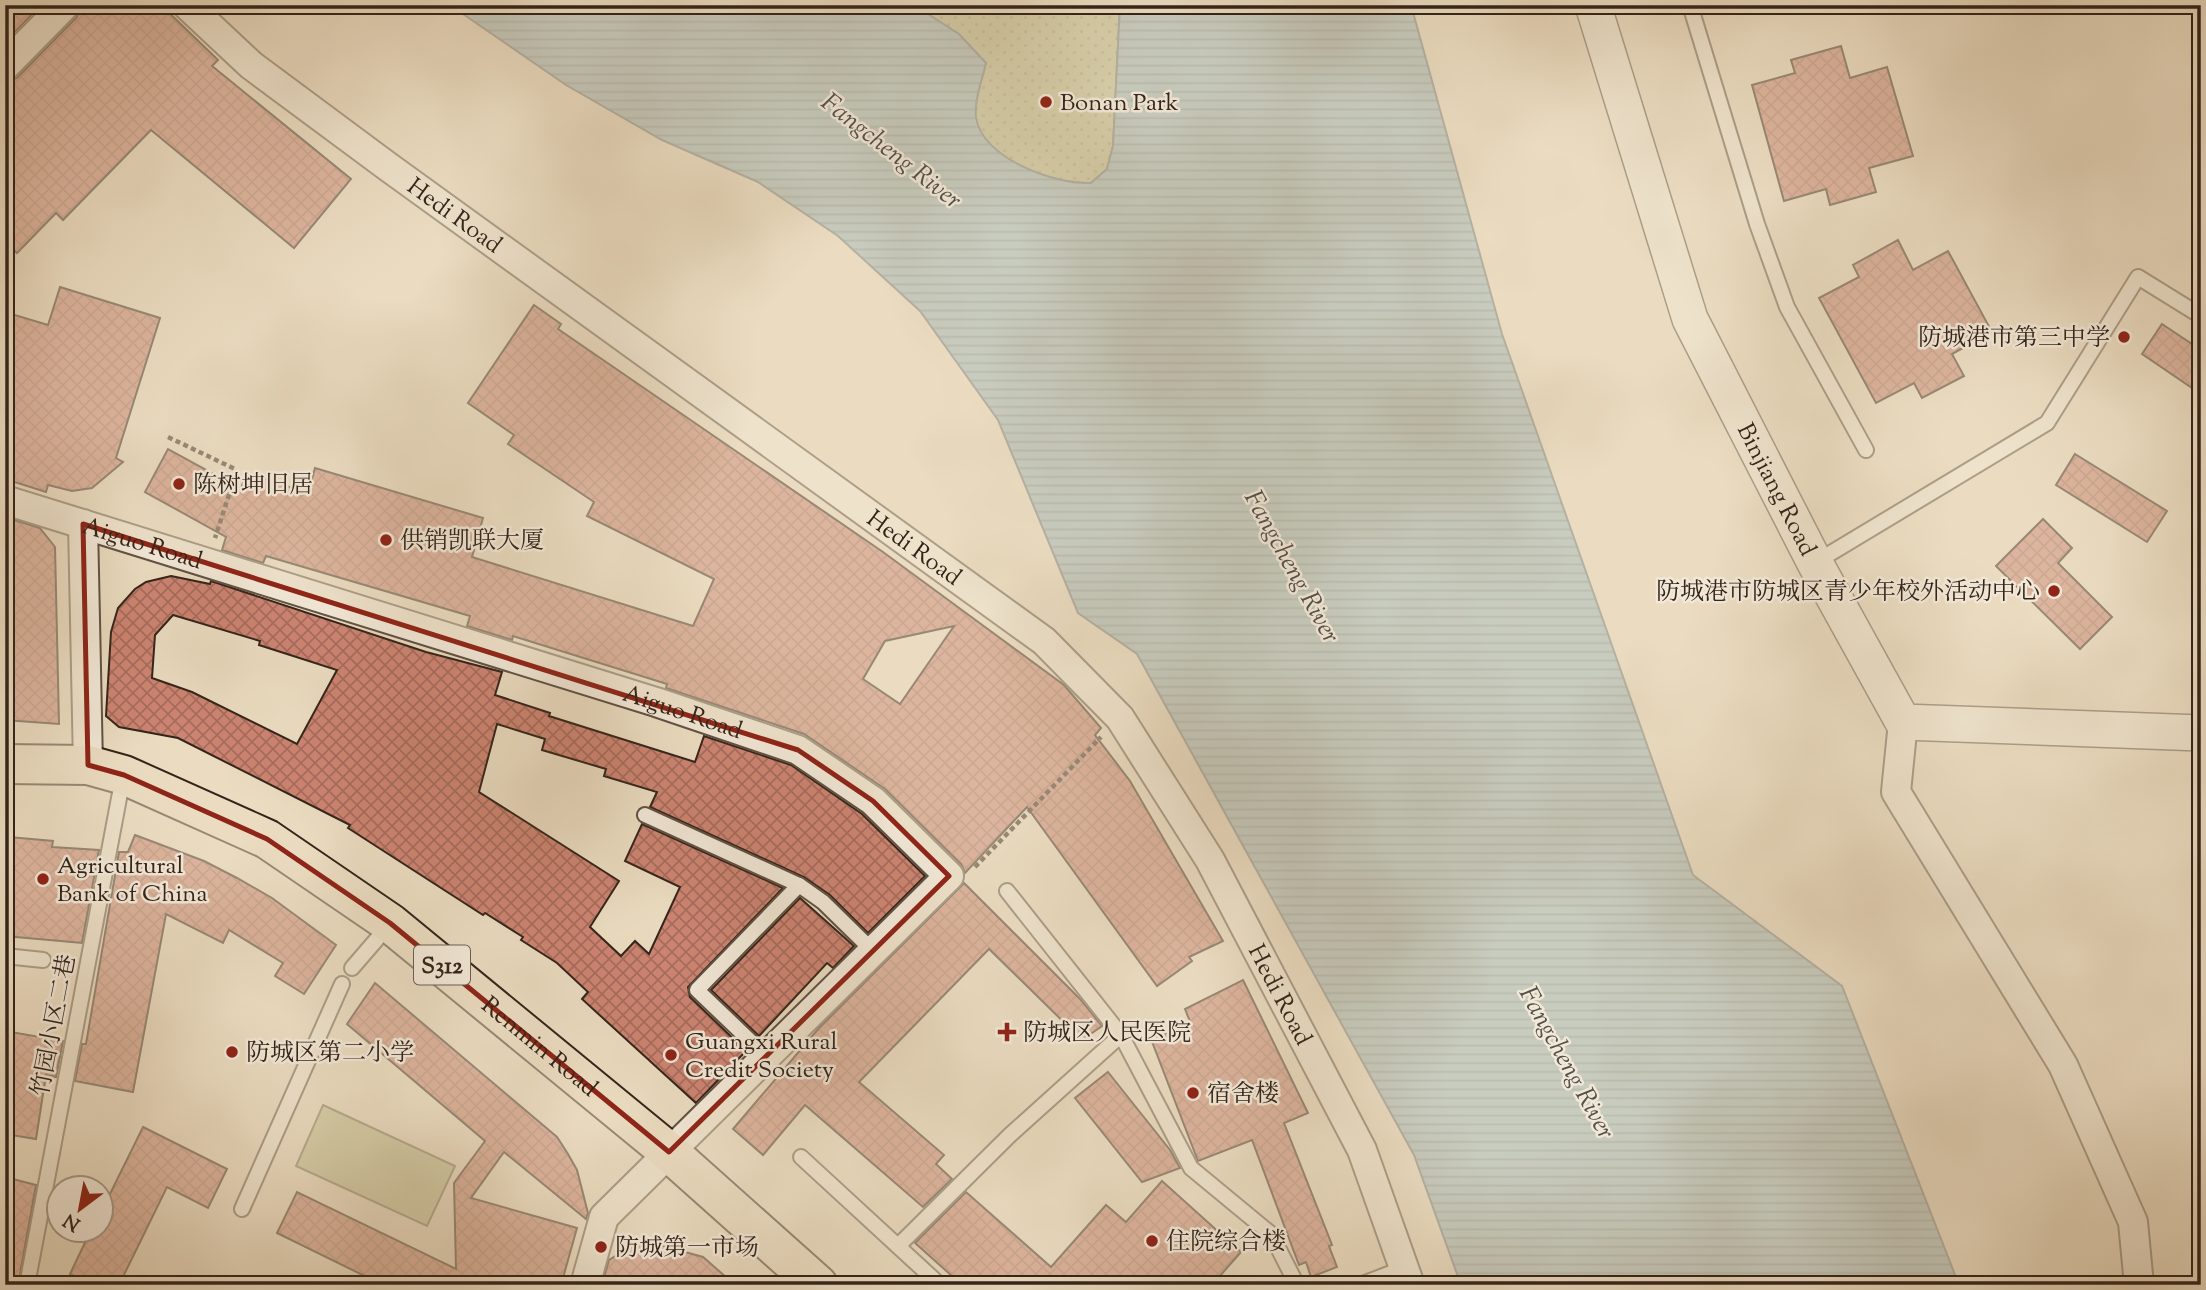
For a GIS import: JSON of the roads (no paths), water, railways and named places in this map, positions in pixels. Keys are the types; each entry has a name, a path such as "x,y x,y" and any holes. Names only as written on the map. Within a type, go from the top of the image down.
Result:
{"main road":[{"name":"Renmin Road","path":"5,764 106,770 267,839 390,923 669,1152 818,1285"}],"street":[{"path":"5,66 65,5"},
{"name":"Hedi Road","path":"187,5 251,65 387,166 1044,641 1120,718 1210,860 1362,1150 1407,1276"},
{"name":"Binjiang Road","path":"1593,5 1690,319 1815,563 1903,722"},
{"name":"Aiguo Road","path":"5,500 798,750 873,801 949,876 873,951"},
{"path":"83,524 106,770"},
{"path":"2139,1285 2133,1222 2063,1065 1896,792 1903,722 2201,733"},
{"path":"585,1285 604,1217 873,951"}],"lane":[{"path":"1690,5 1757,224 1787,307 1866,450"},
{"path":"1815,563 2047,423 2138,277 2201,316"},
{"name":"竹园小区二巷","path":"27,1285 106,770"},
{"path":"645,814 799,885 823,902 873,951"},
{"path":"766,1056 697,990 799,885"},
{"path":"1007,891 1121,1035 1191,1168 1271,1234 1297,1285"},
{"path":"352,968 390,923"},
{"path":"5,956 43,960"},
{"path":"242,1209 342,984"},
{"path":"898,1246 1010,1135 1121,1035"},
{"path":"801,1157 940,1285"},
{"path":"1360,1285 1407,1276"}],"water":[{"name":"Fangcheng River","path":"450,5 914,5 959,34 986,63 977,97 976,117 981,132 991,145 1005,156 1040,174 1091,183 1107,169 1113,146 1120,5 1411,5 1502,334 1693,875 1842,986 1959,1285 1461,1285 1414,1155 1137,654 1078,613 998,420 920,311 838,236 758,182 662,140 566,85"}],"place":[{"name":"Bonan Park","path":"1046,102"},
{"name":"防城港市第三中学","path":"2124,337"},
{"name":"陈树坤旧居","path":"179,484"},
{"name":"供销凯联大厦","path":"386,540"},
{"name":"防城港市防城区青少年校外活动中心","path":"2054,591"},
{"name":"Agricultural Bank of China","path":"43,879"},
{"name":"防城区人民医院","path":"1007,1032"},
{"name":"防城区第二小学","path":"232,1052"},
{"name":"Guangxi Rural Credit Society","path":"671,1055"},
{"name":"宿舍楼","path":"1193,1093"},
{"name":"住院综合楼","path":"1152,1241"},
{"name":"防城第一市场","path":"601,1247"}]}
